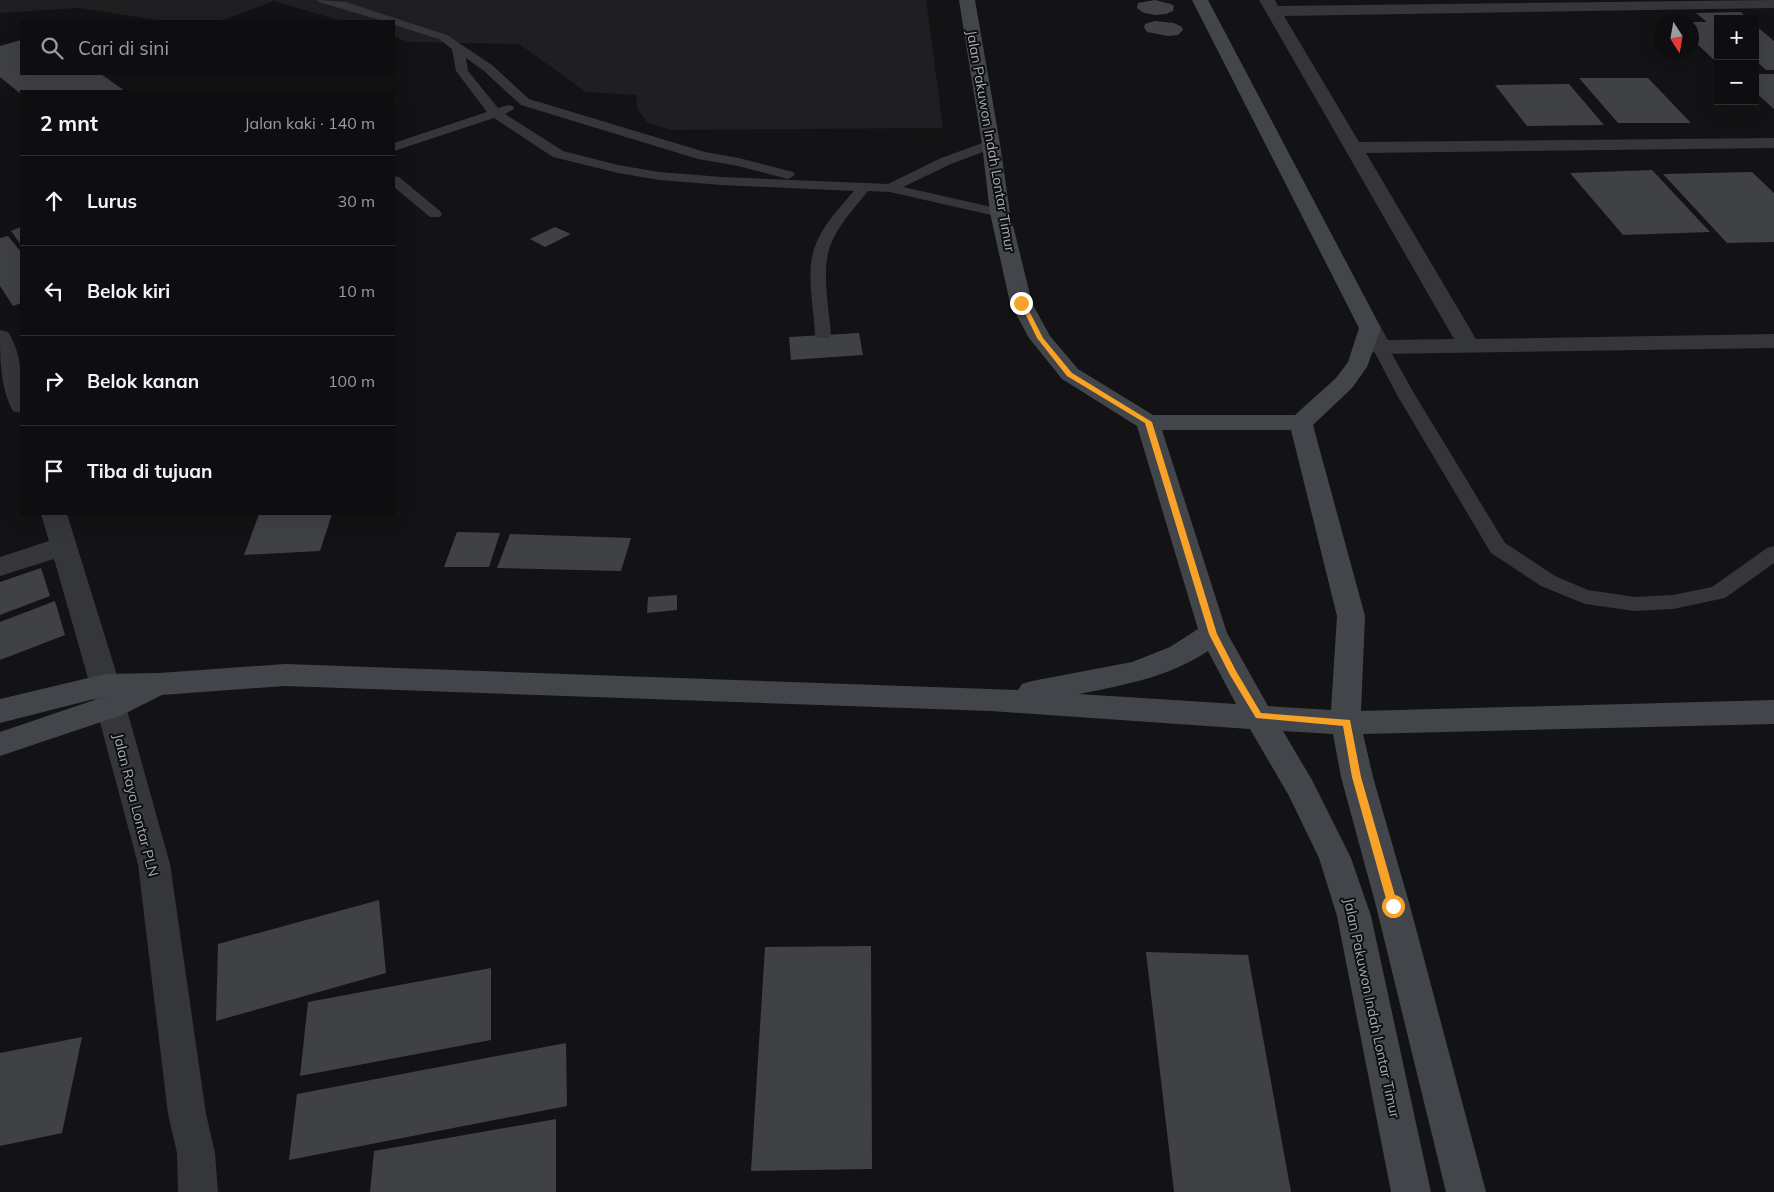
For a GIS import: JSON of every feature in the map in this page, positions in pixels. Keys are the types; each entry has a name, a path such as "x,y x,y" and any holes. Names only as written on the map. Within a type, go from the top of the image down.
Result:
{"street":[{"name":"Jalan Pakuwon Indah Lontar Timur","path":"967,0 991,144 1000,214 1021,303 1040,338 1070,374 1148,422 1213,634 1314,815 1335,858 1354,916 1412,1192"},
{"path":"1200,0 1380,347 1774,341"},
{"path":"1270,6 1774,3"},
{"path":"1270,6 1469,346"},
{"path":"1354,148 1774,143"},
{"path":"1148,422 1301,423 1344,383 1359,362 1370,328"},
{"path":"0,337 20,403"},
{"path":"1301,423 1351,616 1347,666 1346,723 1356,777 1393,906 1466,1192"},
{"name":"Jalan Raya Lontar PLN","path":"54,515 108,696 154,864 187,1114 196,1154 198,1192"},
{"path":"0,567 63,546"},
{"path":"991,700 1135,672 1180,655 1213,634"},
{"path":"0,711 108,696 159,684 285,675 991,700 1346,723 1774,712"},
{"path":"0,744 108,696"}],"lane":[{"path":"323,0 342,4 391,20"},
{"path":"395,21 443,37 488,68 525,102 703,156 739,162 829,185"},
{"path":"458,49 462,71 496,114 558,154 618,169 668,177 890,188 1000,214"},
{"path":"395,147 496,114 525,102"},
{"path":"890,188 946,161 991,144"},
{"path":"395,181 435,214"},
{"path":"823,335 820,257 827,238 864,187"},
{"path":"1380,347 1406,395 1498,548 1548,581 1586,597 1635,604 1673,602 1718,593 1774,553"}],"shaded area":[{"path":"0,0 926,0 943,128 671,130 647,122 638,110 636,95 586,92 519,44 409,42 395,37 395,20 339,20 274,1 223,20 156,20 80,8 0,13"}],"building":[{"path":"1155,0 1171,4 1174,6 1173,11 1155,15 1144,13 1137,8 1138,3"},
{"path":"1741,12 1744,15 1714,15 1714,59 1699,46 1699,22 1707,22 1696,13"},
{"path":"1155,21 1174,23 1182,27 1183,30 1178,35 1168,36 1147,32 1144,27 1145,24"},
{"path":"1759,28 1774,41 1774,70 1766,70 1759,64"},
{"path":"20,40 20,75 102,75 124,90 20,90 20,93 0,77 0,46"},
{"path":"1759,74 1774,74 1774,109 1759,96"},
{"path":"1579,78 1648,78 1691,123 1618,123"},
{"path":"1569,84 1604,125 1527,126 1495,85"},
{"path":"1652,170 1710,232 1623,235 1570,173"},
{"path":"1752,172 1774,193 1774,242 1727,243 1663,174"},
{"path":"20,227 20,244 11,231"},
{"path":"555,227 571,234 545,247 530,239"},
{"path":"8,236 20,251 20,303 13,306 0,286 0,238"},
{"path":"859,333 863,355 791,360 789,337"},
{"path":"259,515 332,515 320,551 244,555"},
{"path":"457,532 500,533 489,567 444,567"},
{"path":"510,534 631,538 621,571 497,568"},
{"path":"41,568 50,596 0,615 0,582"},
{"path":"677,595 677,610 647,613 648,597"},
{"path":"55,601 65,635 0,660 0,622"},
{"path":"379,900 386,973 216,1021 218,944"},
{"path":"871,946 872,1169 751,1171 765,947"},
{"path":"1146,952 1248,955 1291,1192 1174,1192"},
{"path":"491,968 491,1040 300,1076 308,1002"},
{"path":"82,1037 62,1133 0,1146 0,1053"},
{"path":"566,1043 567,1106 289,1160 297,1094"},
{"path":"556,1119 556,1192 370,1192 374,1151"}],"route":[{"path":"1021,303 1040,338 1070,374 1148,422 1213,634 1259,716 1346,723 1356,777 1376,841 1393,906"}]}
